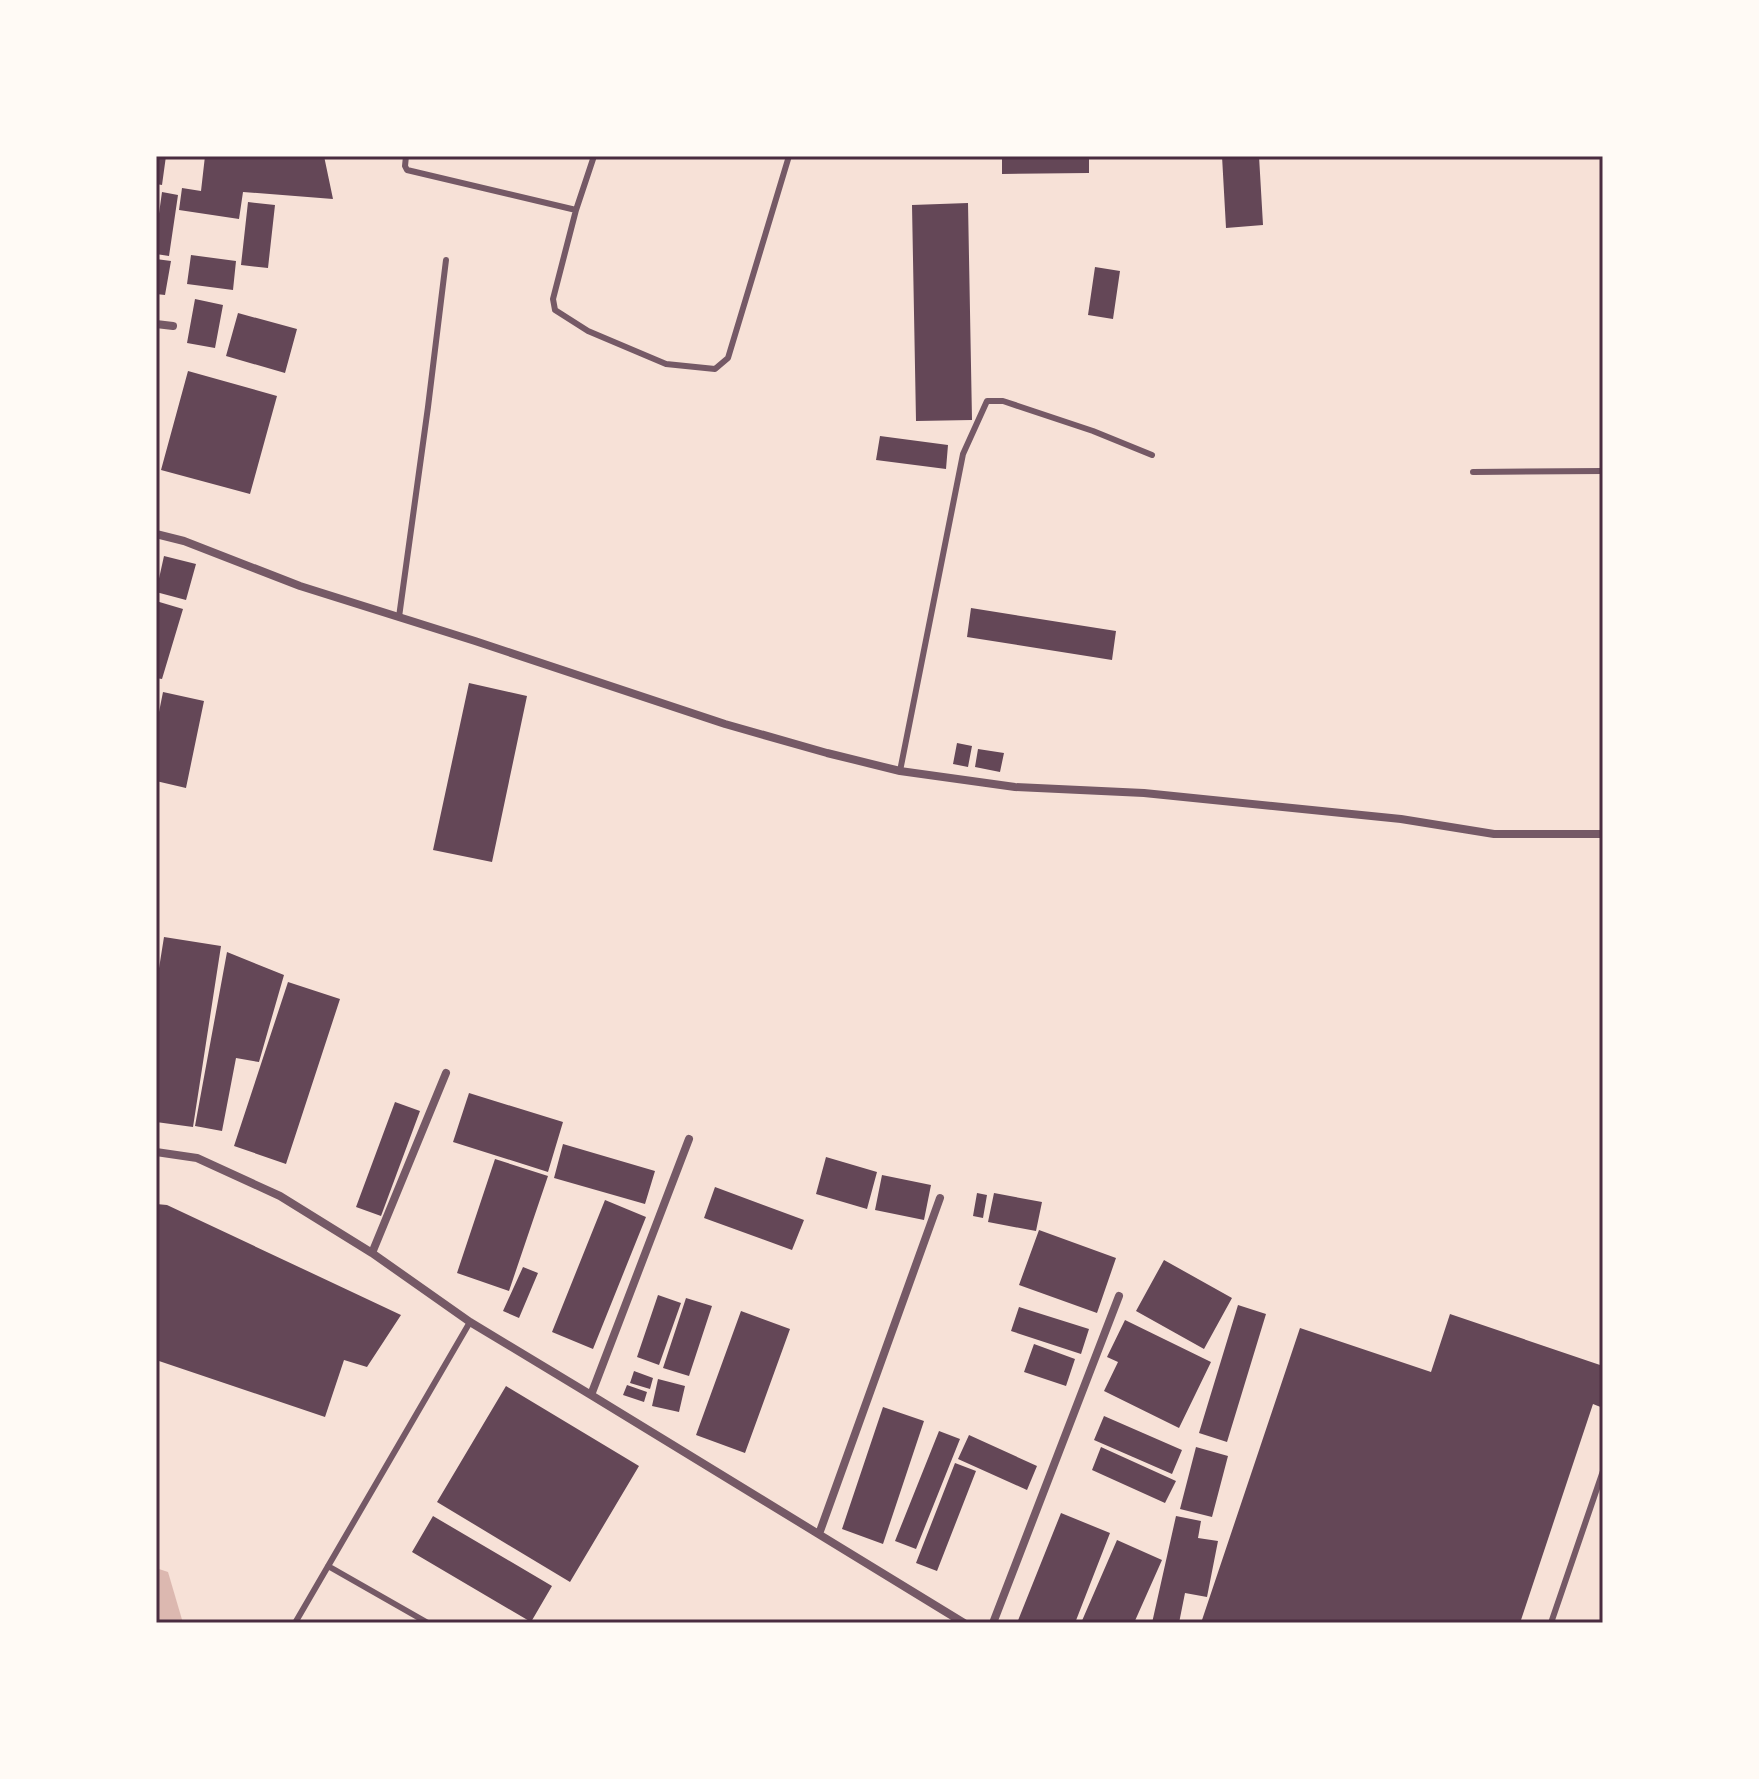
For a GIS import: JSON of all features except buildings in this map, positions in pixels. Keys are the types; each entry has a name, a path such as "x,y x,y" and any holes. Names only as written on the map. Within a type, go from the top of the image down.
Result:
{"street":[{"path":"156,324 173,326"},
{"path":"156,534 184,541 300,586 725,724 900,771 1015,787 1144,793 1401,819 1494,834 1603,834"},
{"path":"372,1253 446,1073"},
{"path":"591,1395 689,1139"},
{"path":"156,1152 197,1158 280,1196 372,1253 470,1322 964,1623"},
{"path":"819,1534 940,1198"},
{"path":"993,1623 1119,1296"}],"lane":[{"path":"406,156 407,170 576,210"},
{"path":"594,156 576,210 553,299 555,310 588,331 666,364 715,369 728,358 789,156"},
{"path":"399,617 446,260"},
{"path":"900,771 963,454 987,401 1003,401 1093,431 1152,455"},
{"path":"1473,472 1603,471"},
{"path":"295,1623 470,1322"},
{"path":"1551,1623 1603,1471"},
{"path":"328,1566 428,1623"}],"shaded area":[{"path":"156,1568 168,1572 183,1623 156,1623"}]}
